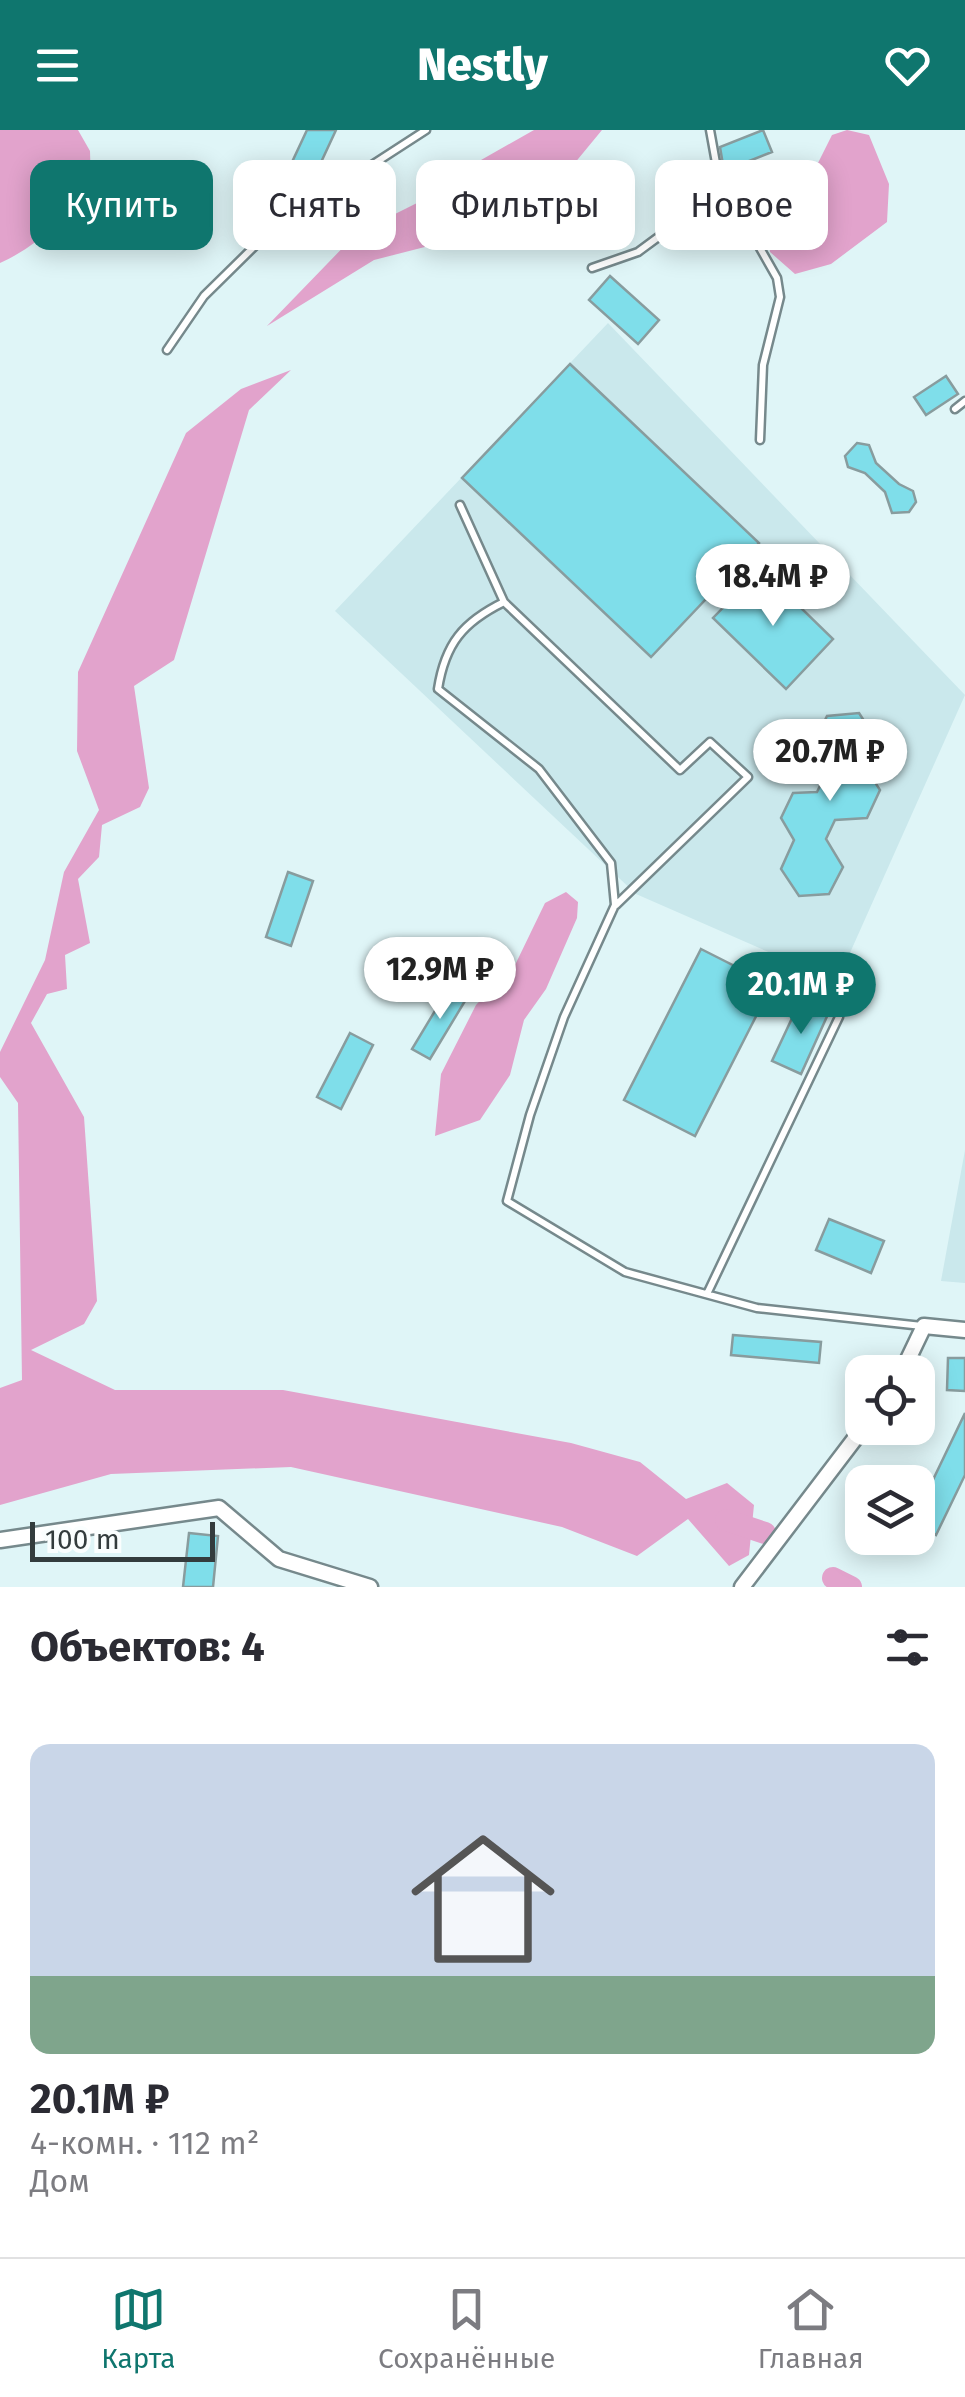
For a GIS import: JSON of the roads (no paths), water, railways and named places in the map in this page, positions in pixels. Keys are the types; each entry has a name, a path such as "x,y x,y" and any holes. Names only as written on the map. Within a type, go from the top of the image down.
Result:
{"street":[{"path":"910,1355 924,1326 965,1330"},
{"path":"742,1587 851,1445"},
{"path":"0,1540 219,1508 280,1558 370,1587"}],"lane":[{"path":"167,350 204,296 270,231 426,130"},
{"path":"710,130 715,160"},
{"path":"592,268 638,252 655,239"},
{"path":"760,440 763,365 780,297 777,278 761,250"},
{"path":"955,409 965,402"},
{"path":"460,505 504,602 680,770 710,742 748,778 615,906 564,1018 530,1116 507,1201 625,1272 758,1308 924,1326"},
{"path":"504,602 475,616 454,636 442,663 438,689 539,769 611,863 615,906"},
{"path":"707,1294 838,1017"}],"waterway":[{"path":"726,1520 765,1533"},
{"path":"833,1578 851,1587"}]}
